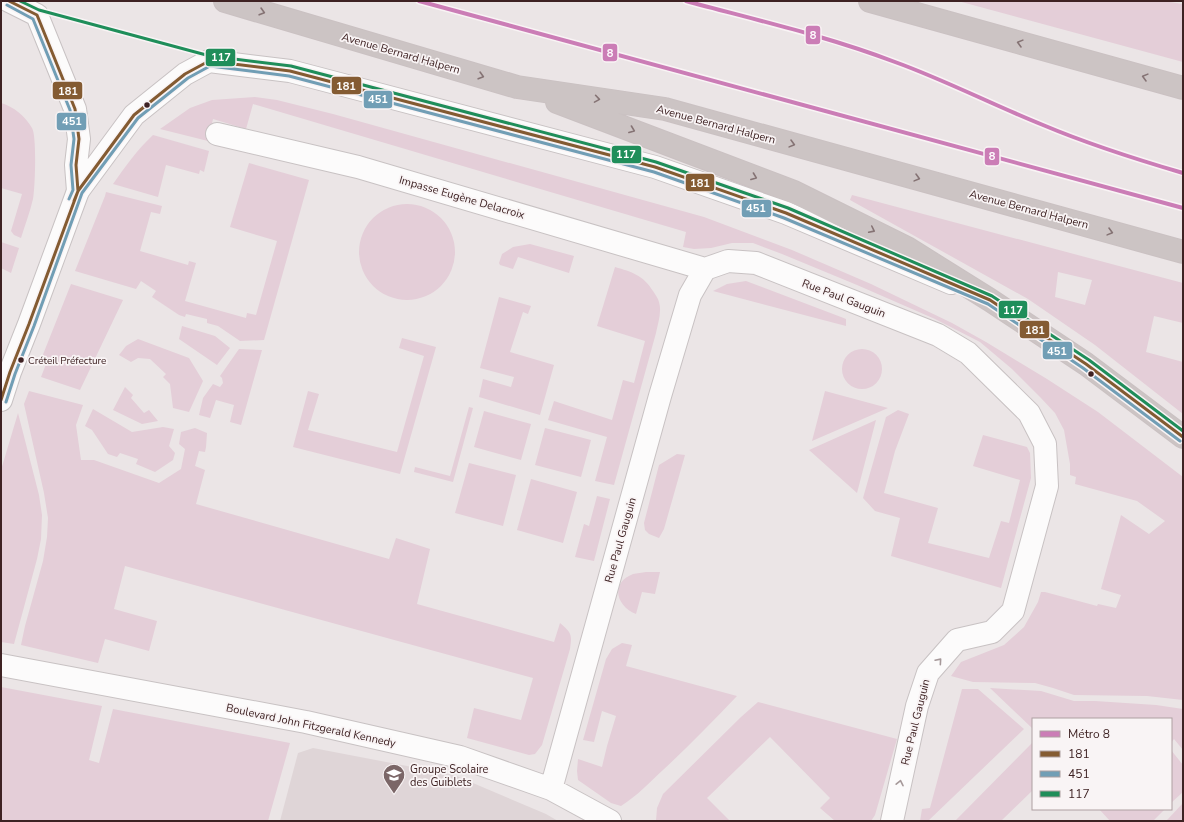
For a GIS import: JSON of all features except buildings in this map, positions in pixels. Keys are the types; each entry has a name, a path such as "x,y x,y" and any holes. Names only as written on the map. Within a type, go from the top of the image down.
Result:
{"highway":[{"name":"Avenue Bernard Halpern","path":"225,1 517,87 665,109 1183,252"},
{"path":"870,1 1183,88"},
{"path":"517,87 794,192 907,248 990,300 1086,364 1183,437"}],"street":[{"path":"9,1 36,15 75,109 79,139 76,165 78,191"},
{"path":"1,397 78,191 134,115 185,74 209,61 290,71 655,167 786,213 990,300"},
{"name":"Impasse Eugène Delacroix","path":"217,134 358,167 705,269"},
{"name":"Rue Paul Gauguin","path":"551,789 664,382 690,294 705,269 728,261 756,263 938,335 968,353 1029,413 1045,444 1047,486 1013,611 992,632 957,640 928,673 917,706 892,821"},
{"name":"Boulevard John Fitzgerald Kennedy","path":"1,665 306,722 460,757 551,789 610,821"}],"shaded area":[{"path":"958,1 1163,1 1183,4 1183,62"},
{"path":"255,97 277,100 333,114 704,217 792,250 871,284 952,323 1047,379 1098,412 1183,477 1183,700 1147,696 1074,695 1035,683 973,682 951,676 961,662 1004,645 1024,627 1038,602 1041,592 1097,606 1098,604 1116,608 1121,595 1101,589 1121,515 1149,534 1165,521 1137,501 1075,484 1076,477 1070,475 1070,464 1064,430 1055,413 1012,369 980,342 935,319 857,285 753,243 732,243 711,248 694,249 683,247 686,232 253,104 246,129 213,119 208,141 160,129 190,108 212,100"},
{"path":"1,103 6,104 23,116 34,133 34,193 21,238 14,235 11,231 22,194 1,188"},
{"path":"153,135 209,151 204,172 200,170 199,174 166,165 158,197 113,184 136,153"},
{"path":"249,163 309,180 264,340 240,341 218,326 207,323 207,319 186,314 185,317 179,315 152,297 156,291 141,281 136,289 75,271 106,192 162,206 160,214 151,212 140,251 188,265 189,261 196,263 185,301 246,318 247,313 256,315 277,241 230,227"},
{"path":"852,195 1183,283 1183,323 1154,316 1146,352 1183,362 1183,414 1095,345 1028,299 850,200","holes":["1058,272 1092,280 1085,305 1055,297"]},
{"path":"407,204 425,208 434,212 441,218 447,225 451,234 455,252 451,270 447,279 441,286 434,292 425,296 407,300 389,296 380,292 373,286 367,279 363,270 359,252 363,234 367,225 373,218 380,212 389,208"},
{"path":"1,242 19,248 11,273 1,268"},
{"path":"530,244 574,256 569,273 518,257 513,269 500,265 499,263 502,254 513,247"},
{"path":"615,267 637,275 645,281 657,298 660,310 656,333 614,485 595,481 607,437 548,420 554,401 612,420 623,380 634,383 645,341 597,326"},
{"path":"746,281 846,319 846,326 713,291 727,284"},
{"path":"71,284 123,300 80,390 41,377 48,359 42,357"},
{"path":"499,297 531,306 528,314 523,312 510,352 554,365 540,415 479,397 483,379 511,387 514,377 480,368"},
{"path":"182,326 215,336 230,348 217,365 179,339"},
{"path":"402,338 436,347 400,474 293,447 308,391 319,394 308,430 397,452 424,356 399,348"},
{"path":"138,339 189,358 203,381 189,412 173,408 170,384 163,377 166,374 150,359 138,358 131,362 119,355 126,346"},
{"path":"239,349 262,350 241,425 230,422 234,405 216,400 210,418 199,415 203,398 213,384 220,387 223,383 220,376"},
{"path":"866,349 873,352 879,358 882,369 881,377 873,386 866,389 858,389 851,386 843,377 842,365 845,358 854,350"},
{"path":"125,387 133,395 131,398 144,413 149,410 158,421 142,424 113,410"},
{"path":"29,391 83,405 76,425 81,460 94,460 159,483 181,469 185,449 179,444 181,432 195,428 207,433 205,452 199,451 195,466 205,470 196,504 389,559 396,538 430,549 417,604 554,642 560,623 570,634 570,649 542,745 535,754 529,755 467,738 474,708 521,720 533,678 125,566 114,609 157,621 149,651 105,639 98,663 21,645 43,561 47,537 48,518 44,493 24,404"},
{"path":"825,391 888,408 812,441"},
{"path":"469,407 473,408 453,482 414,472 415,467 450,476"},
{"path":"93,409 132,432 163,427 174,429 169,446 175,453 173,460 155,472 136,464 138,459 120,453 117,457 108,454 92,430 85,426"},
{"path":"898,410 909,414 895,451 884,493 938,508 928,543 989,558 1001,521 1009,523 1020,480 973,466 983,435 1027,447 1030,453 1031,478 1001,588 891,556 900,518 875,511 863,498 886,417"},
{"path":"484,411 531,424 521,460 474,447"},
{"path":"18,413 39,495 42,515 41,539 37,559 14,644 1,642 1,470"},
{"path":"876,420 857,493 809,450"},
{"path":"545,428 591,440 581,477 535,465"},
{"path":"677,454 685,455 664,529 659,538 649,534 645,530 644,523 659,465"},
{"path":"469,463 516,475 503,526 455,513"},
{"path":"531,479 577,492 563,543 517,530"},
{"path":"597,496 610,499 594,561 575,557 584,524 589,526"},
{"path":"660,572 655,594 642,592 636,614 624,606 618,594 619,589 621,583 626,578 633,574"},
{"path":"622,643 632,645 626,666 737,696 673,761 638,793 621,806 611,803 578,780 577,771 578,759 602,767 616,716 602,711 594,742 583,740 606,659 612,649"},
{"path":"1,687 102,706 89,760 99,763 113,709 290,743 268,821 1,821"},
{"path":"990,688 1041,691 1074,701 1156,705 1183,709 1183,750 1174,739 1172,742 1172,718 1032,718 1032,728"},
{"path":"962,689 978,689 1024,729 928,821 920,821 922,809 930,808"},
{"path":"758,702 897,739 875,815 871,821 835,821 820,808 830,798 770,737 707,798 730,821 656,821 657,808 663,794"},
{"path":"1032,743 1032,791 1001,821 955,821"},
{"name":"Groupe Scolaire des Guiblets","path":"313,748 454,775 546,814 558,821 280,821 298,753"},
{"path":"1172,751 1183,765 1183,792 1172,802"},
{"path":"1183,803 1183,821 1166,821 1168,819"},
{"path":"1100,810 1164,810 1153,821 1110,821"}],"metro line":[{"name":"8","path":"419,1 1183,208"},
{"name":"8","path":"686,1 844,44 914,69 1077,139 1129,157 1183,173"}],"transit line":[{"name":"181","path":"9,1 37,15 75,109 79,139 76,165 78,191 74,201"},
{"name":"117","path":"20,1 39,10 210,56 291,66 656,162 788,208 992,296 1089,360 1183,431"},
{"name":"451","path":"7,5 33,19 70,110 74,139 71,165 73,190 69,199"},
{"name":"181","path":"1,400 10,372 78,191 134,115 185,74 209,61 290,71 655,167 786,213 990,300 1086,364 1183,437"},
{"name":"451","path":"6,402 82,193 138,118 188,78 210,66 289,76 654,172 784,218 988,304 1083,368 1180,441"}],"place":[{"name":"Créteil Préfecture","path":"21,360"},
{"name":"Groupe Scolaire des Guiblets","path":"394,794"}]}
